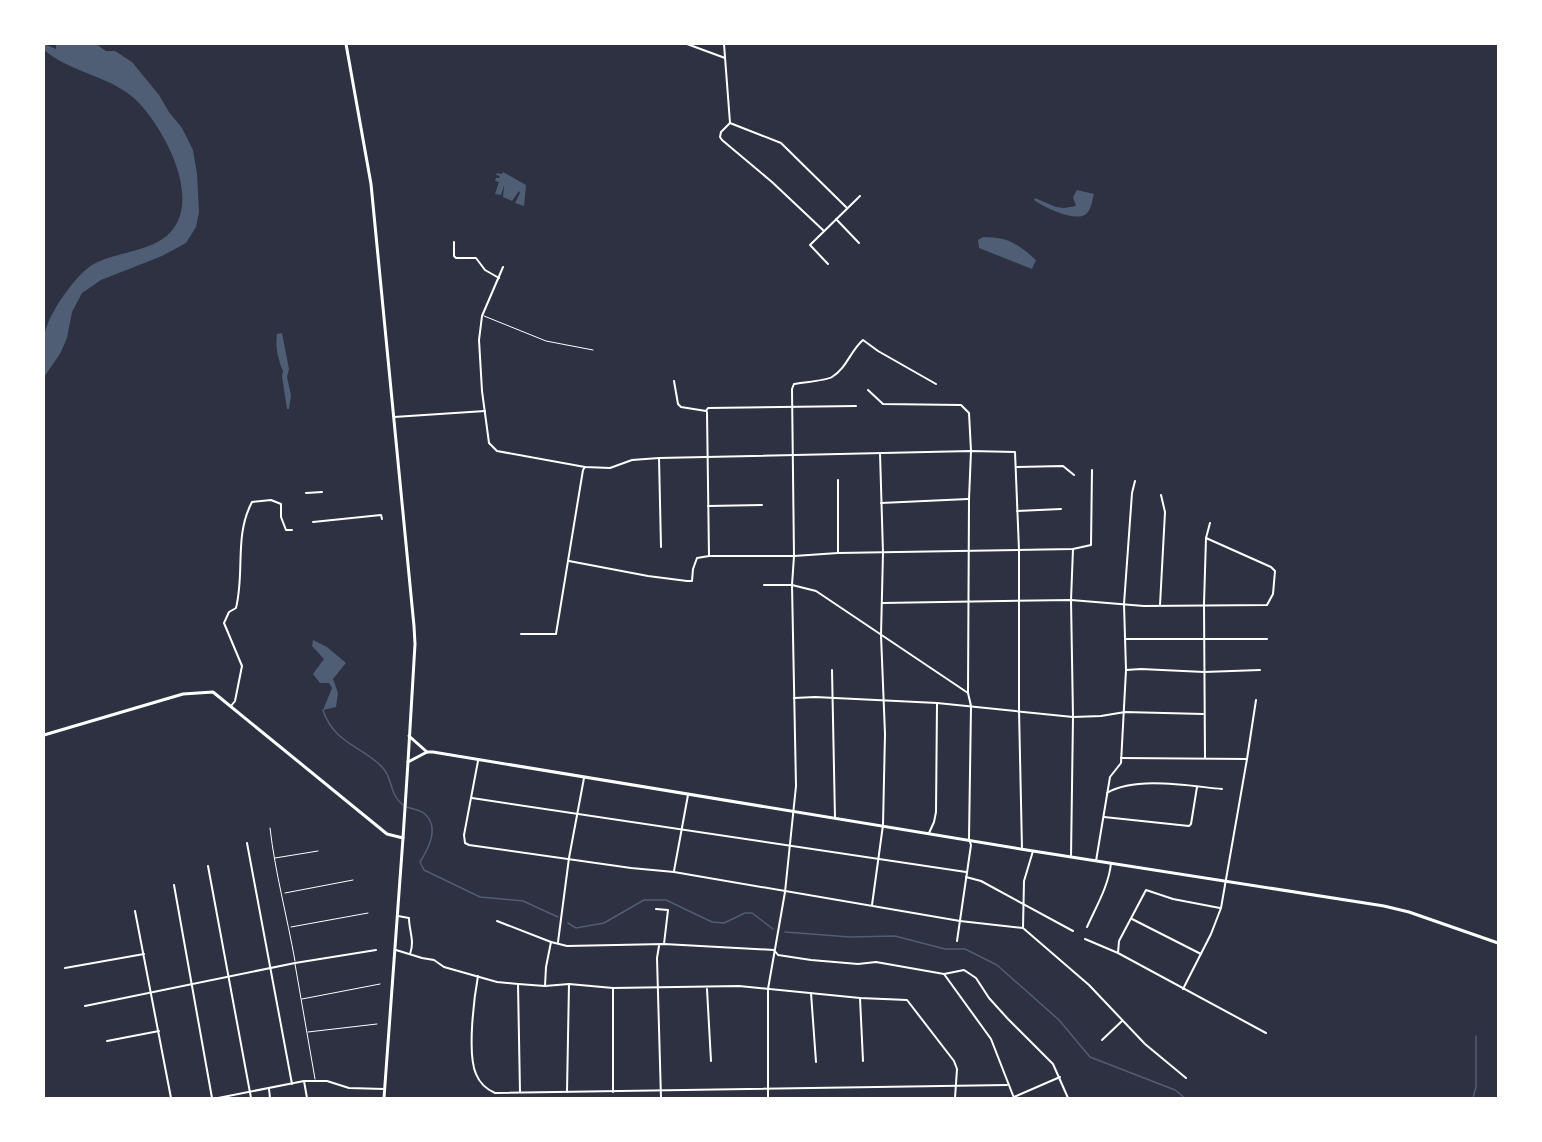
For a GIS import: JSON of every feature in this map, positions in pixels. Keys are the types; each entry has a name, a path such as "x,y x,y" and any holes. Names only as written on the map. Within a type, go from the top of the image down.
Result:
{"main road":[{"path":"346,44 371,184 415,644 404,838 384,1098"},
{"path":"44,735 197,692 213,692 387,834 404,838"},
{"path":"409,736 427,752"},
{"path":"408,762 427,752 442,753 478,761 1394,908 1498,943"}],"street":[{"path":"687,44 725,58"},
{"path":"724,44 730,123 721,132 720,137 824,231"},
{"path":"730,123 781,143 847,208"},
{"path":"828,264 810,245 860,196"},
{"path":"836,219 859,243"},
{"path":"454,242 456,258 476,258 482,268 500,278"},
{"path":"503,267 482,316 479,340 489,443 497,451 585,467 610,468 632,460 659,458 1015,452 1020,601 1019,711 1022,849"},
{"path":"768,1098 768,989 785,892 795,811 792,389 794,384 830,378 844,364 856,346 864,340 878,351 936,384"},
{"path":"674,381 678,404 681,407 706,411 708,408 856,406"},
{"path":"868,390 883,404 961,405 969,413 971,451 968,693 971,706 969,839 971,845 957,941"},
{"path":"394,417 485,411"},
{"path":"706,411 709,556"},
{"path":"872,906 883,825 885,734 881,635 883,553 880,453"},
{"path":"659,458 661,548"},
{"path":"1017,467 1063,466 1074,476"},
{"path":"521,634 556,634 585,467"},
{"path":"569,561 678,581 692,581 697,558 709,556 1073,549 1091,545 1092,470"},
{"path":"838,480 838,553"},
{"path":"1096,861 1099,832 1104,817 1110,777 1121,763 1126,670 1124,604 1132,493 1135,481"},
{"path":"306,493 322,492"},
{"path":"1160,605 1165,513 1161,495"},
{"path":"881,503 969,499"},
{"path":"231,706 235,701 242,666 224,623 229,612 236,608 238,600 242,533 252,502 271,500 281,504 281,517 286,530 292,530"},
{"path":"708,506 762,505"},
{"path":"1017,511 1061,509"},
{"path":"313,522 381,515 382,519"},
{"path":"1204,758 1204,604 1206,538 1210,523"},
{"path":"882,603 1071,600 1144,606 1267,605 1272,598 1275,571 1271,567 1206,538"},
{"path":"1071,857 1073,549"},
{"path":"764,585 792,585 816,591 968,693"},
{"path":"1125,639 1267,639"},
{"path":"832,670 835,818"},
{"path":"1126,670 1204,672 1260,670"},
{"path":"794,698 883,699 1073,717 1125,712 1203,714"},
{"path":"1183,989 1214,929 1221,908 1256,700"},
{"path":"929,833 936,813 937,703"},
{"path":"1121,758 1247,759"},
{"path":"478,761 464,835 465,843 631,868 674,872 960,921 1023,928 1089,985 1145,1044 1186,1078"},
{"path":"558,942 569,858 584,778"},
{"path":"1107,793 1134,784 1222,789"},
{"path":"1104,817 1189,826 1197,787"},
{"path":"674,872 688,795"},
{"path":"472,798 966,872"},
{"path":"247,843 292,1084"},
{"path":"1023,928 1024,881 1033,851"},
{"path":"1087,927 1110,873 1111,863"},
{"path":"208,866 251,1098"},
{"path":"966,877 981,881 1073,932"},
{"path":"174,885 212,1098"},
{"path":"1118,953 1119,941 1146,890 1173,899 1221,908"},
{"path":"656,909 668,910 664,944"},
{"path":"135,911 171,1098"},
{"path":"397,916 409,918 412,937 410,954"},
{"path":"1132,919 1201,954"},
{"path":"497,921 567,946 664,944 774,950 778,955 811,960 858,964 876,962 944,974 964,970 976,978 989,998 1053,1064 1068,1098"},
{"path":"1085,939 1118,953 1266,1033"},
{"path":"545,986 546,967 552,942"},
{"path":"659,944 657,958 661,1098"},
{"path":"85,1006 295,963 376,950"},
{"path":"394,950 434,960 444,967 496,982 613,988 740,986 860,998 907,1000 954,1061 957,1069 955,1098"},
{"path":"65,968 144,954"},
{"path":"944,974 991,1039 1007,1085 1014,1098 1060,1077"},
{"path":"478,976 474,999 475,1072 486,1089 495,1094 1007,1085"},
{"path":"518,984 520,1092"},
{"path":"567,1092 569,984"},
{"path":"707,987 711,1061"},
{"path":"613,988 613,1092"},
{"path":"812,993 816,1062"},
{"path":"860,998 863,1061"},
{"path":"1102,1040 1122,1021"},
{"path":"107,1041 159,1031"},
{"path":"218,1098 304,1081 327,1081 349,1088 384,1089"},
{"path":"304,1081 307,1098"},
{"path":"269,1089 270,1098"}],"lane":[{"path":"482,316 546,341 593,350"},
{"path":"270,828 316,1081"},
{"path":"274,858 318,851"},
{"path":"283,894 353,880"},
{"path":"289,928 368,913"},
{"path":"300,1000 380,984"},
{"path":"306,1032 377,1024"}],"water":[{"path":"44,44 56,49 56,44 96,44 106,51 115,51 132,62 182,128 193,150 199,212 196,227 186,243 162,256 101,280 82,293 72,312 67,338 60,354 44,377 42,356 46,327 70,287 77,278 99,261 161,240 175,227 181,210 182,191 171,152 150,116 139,103 118,87 55,58 44,50"},
{"path":"503,172 526,185 524,206 515,203 519,191 512,201 503,197 504,185 501,195 495,194 499,182 495,181 500,176 496,175"},
{"path":"1077,190 1094,194 1090,209 1083,216 1069,216 1034,200 1035,198 1056,207 1076,206 1073,197"},
{"path":"983,237 999,238 1018,246 1036,260 1032,269 979,248 978,240"},
{"path":"282,333 289,369 287,377 291,395 289,409 287,409 283,371 277,348 277,334"},
{"path":"313,640 327,647 346,663 333,679 338,693 336,707 323,710 332,688 329,683 320,683 313,674 324,659 312,646"}],"waterway":[{"path":"323,710 334,730 383,768 395,796 403,805"},
{"path":"407,807 423,813 432,826 431,838 420,862 424,870 480,897 523,901 558,917"},
{"path":"568,923 576,928 604,923 644,900 666,900 712,922 724,923 745,913 752,913 773,929"},
{"path":"785,932 850,937 895,936 945,949 965,949 997,965 1059,1020 1090,1057 1175,1090 1185,1098"},
{"path":"1473,1098 1476,1087 1476,1036"}]}
